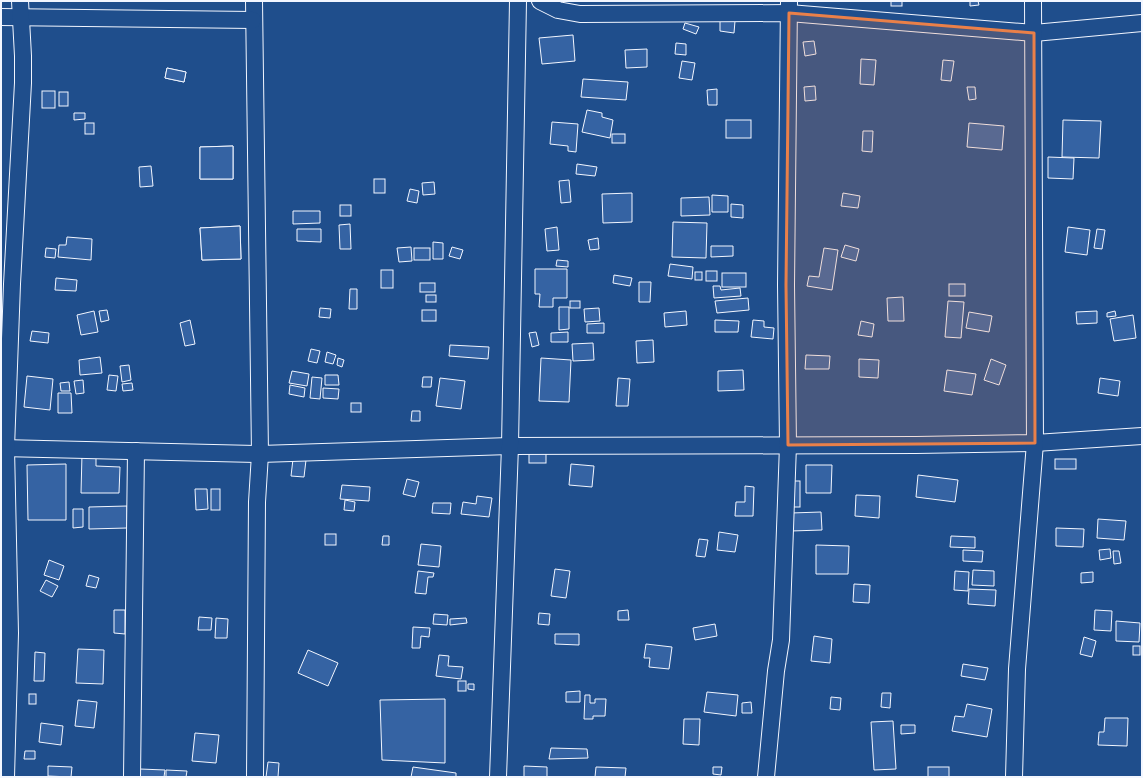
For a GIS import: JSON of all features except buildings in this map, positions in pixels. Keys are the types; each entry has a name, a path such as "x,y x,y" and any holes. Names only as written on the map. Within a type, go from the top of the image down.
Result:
{"street":[{"path":"254,1 260,454 257,502 255,777"},
{"path":"498,777 510,446 518,1"},
{"path":"540,1 558,10 580,14 789,7 1034,33 1142,23"},
{"path":"1014,777 1017,669 1035,443 1033,1"},
{"path":"766,777 780,640 788,445 786,285 789,7"},
{"path":"1,17 21,9 254,20"},
{"path":"6,777 10,633 4,448 22,83 23,56 21,9"},
{"path":"4,448 260,454 510,446 916,445 1035,443 1142,436"},
{"path":"132,777 136,451"}],"highlighted area":[{"path":"789,13 1034,33 1035,443 788,445 786,285"}]}
